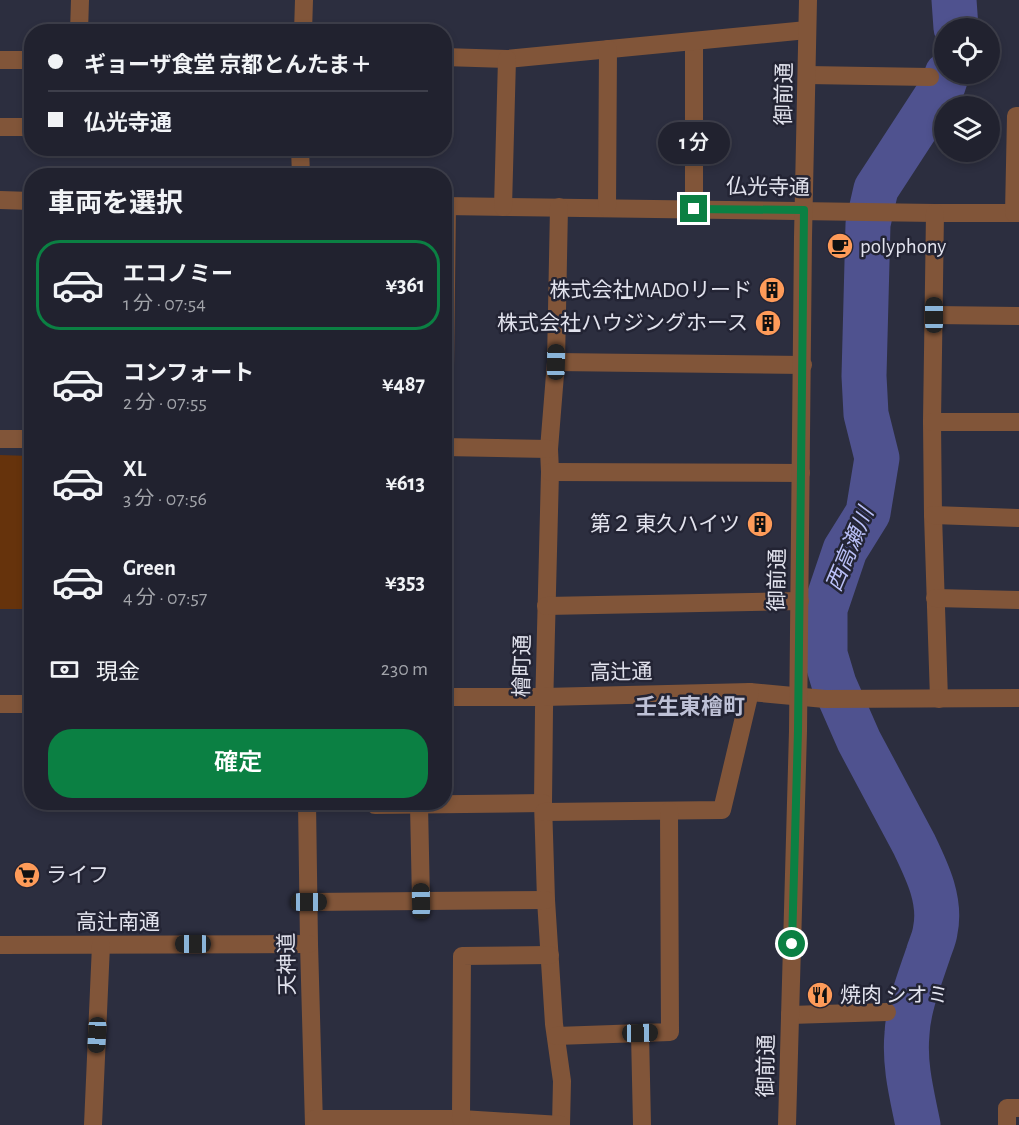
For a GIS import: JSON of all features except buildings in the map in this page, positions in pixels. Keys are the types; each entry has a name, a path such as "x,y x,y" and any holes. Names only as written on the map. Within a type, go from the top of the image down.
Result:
{"street":[{"path":"79,24 80,0"},
{"path":"303,24 304,0"},
{"name":"御前通","path":"787,1125 800,601 808,0"},
{"path":"452,57 507,59 807,30"},
{"path":"694,41 694,209"},
{"path":"607,208 608,49"},
{"path":"503,207 507,59"},
{"path":"0,60 24,60"},
{"path":"807,75 930,77"},
{"path":"1017,213 1016,116 1019,116"},
{"path":"0,127 24,127"},
{"path":"0,200 24,201"},
{"name":"仏光寺通","path":"452,206 1017,213"},
{"name":"檜町通","path":"559,207 556,362 549,449 543,808 546,900 556,1036 562,1081 561,1125"},
{"path":"935,213 932,422 939,699 1019,698"},
{"path":"934,315 1019,316"},
{"path":"556,362 802,365"},
{"path":"932,422 1019,422"},
{"path":"0,439 24,439"},
{"path":"452,447 549,449"},
{"path":"550,472 801,473"},
{"path":"933,515 1019,518"},
{"path":"935,598 1019,600"},
{"path":"546,606 800,601"},
{"path":"452,806 669,811 722,810 750,692"},
{"name":"高辻通","path":"452,697 750,692 825,699 939,699"},
{"path":"0,704 24,704"},
{"name":"天神道","path":"308,810 314,1122"},
{"path":"419,810 421,901"},
{"path":"556,1036 669,1032 669,811"},
{"path":"309,902 546,900"},
{"name":"高辻南通","path":"0,945 309,944"},
{"path":"93,1125 101,945"},
{"path":"454,1121 462,956 550,955"},
{"path":"790,1015 887,1012"},
{"path":"640,1033 642,1125"},
{"path":"1007,1125 1007,1108 1019,1108"},
{"path":"314,1122 454,1121 561,1125"}],"shaded area":[{"path":"0,455 24,456 24,609 0,609"}],"waterway":[{"name":"西高瀬川","path":"954,0 955,18"},
{"name":"西高瀬川","path":"918,1125 911,1091 906,1046 912,1004 937,920 935,898 919,854 859,741 834,684 825,654 825,609 845,550 868,513 877,458 866,414 864,376 868,224 876,189 944,84"}],"place":[{"name":"polyphony","path":"840,246"},
{"name":"株式会社MADOリード","path":"772,290"},
{"name":"株式会社ハウジングホース","path":"768,323"},
{"name":"第２ 東久ハイツ","path":"760,524"},
{"name":"ライフ","path":"27,875"},
{"name":"焼肉 シオミ","path":"820,995"}],"district":[{"name":"壬生東檜町","path":"690,706"}],"route":[{"path":"694,209 804,210 798,731 792,944"}]}
